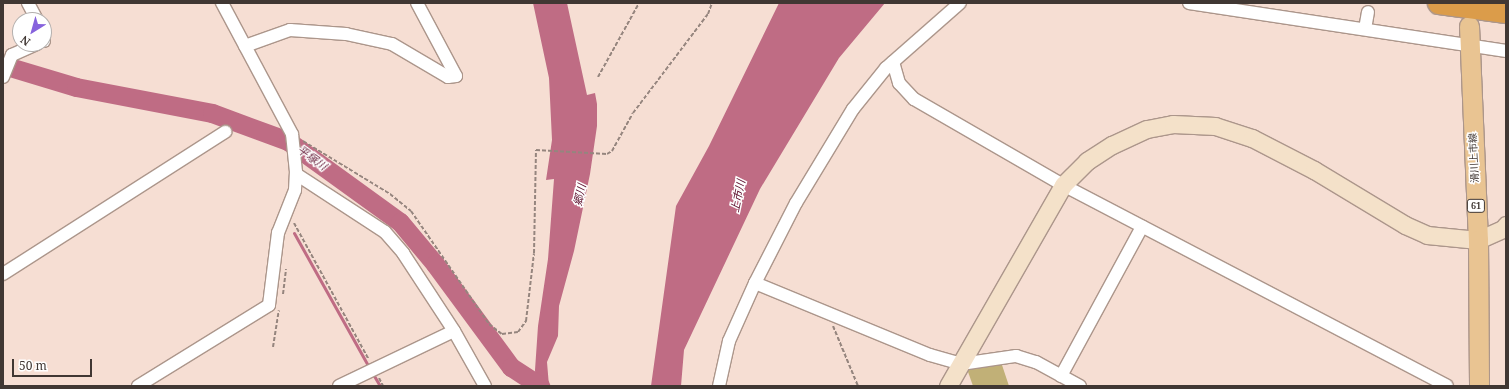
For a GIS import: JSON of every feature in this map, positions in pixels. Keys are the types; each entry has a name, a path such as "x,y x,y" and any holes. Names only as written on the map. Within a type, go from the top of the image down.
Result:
{"highway":[{"path":"1439,3 1506,12"}],"main road":[{"name":"滑川上市線","path":"1469,26 1478,240 1479,386"}],"street":[{"path":"28,3 33,12"},
{"path":"138,386 269,305 278,233 295,190 296,171 292,134 222,3"},
{"path":"245,46 290,30 346,34 392,44 448,77 456,76 417,3"},
{"path":"719,386 728,340 755,282 796,203 853,109 893,62 960,3"},
{"path":"1189,3 1243,7 1469,47 1506,51"},
{"path":"1365,29 1368,12"},
{"path":"3,77 12,55 19,52"},
{"path":"893,62 899,83 914,99 1063,185 1447,386"},
{"path":"948,386 1036,227 1063,185 1087,161 1112,145 1147,129 1173,124 1215,126 1252,138 1314,170 1405,225 1427,235 1478,240 1502,229 1506,225"},
{"path":"3,274 225,132"},
{"path":"296,171 385,232 403,253 454,331 486,386"},
{"path":"1061,376 1142,227"},
{"path":"755,282 930,355 961,364 1016,356 1036,362 1080,386"},
{"path":"339,386 454,331"}],"path":[{"path":"598,78 639,3"},
{"path":"292,134 390,194 410,211 489,324 502,334 518,332 526,321 534,253 536,150 596,152 607,154 612,151 633,113 708,14 712,3"},
{"path":"292,228 296,215"},
{"path":"294,222 383,386"},
{"path":"282,296 286,265"},
{"path":"273,347 281,303"},
{"path":"826,311 858,386"}],"shaded area":[{"path":"999,356 1009,386 973,386 967,369"}],"water":[{"name":"郷川","path":"533,3 567,3 587,95 595,93 597,104 597,126 590,174 574,251 559,306 558,336 547,362 549,386 536,386 535,370 538,326 548,259 554,179 546,180 552,140 549,78"},
{"name":"上市川","path":"779,3 885,3 839,58 760,189 684,350 681,386 651,386 676,206 709,146"}],"waterway":[{"name":"平塚川","path":"3,65 76,87 212,113 288,141 400,222 435,264 511,367 540,386"},
{"path":"294,233 370,369"},
{"path":"373,374 380,386"}]}
